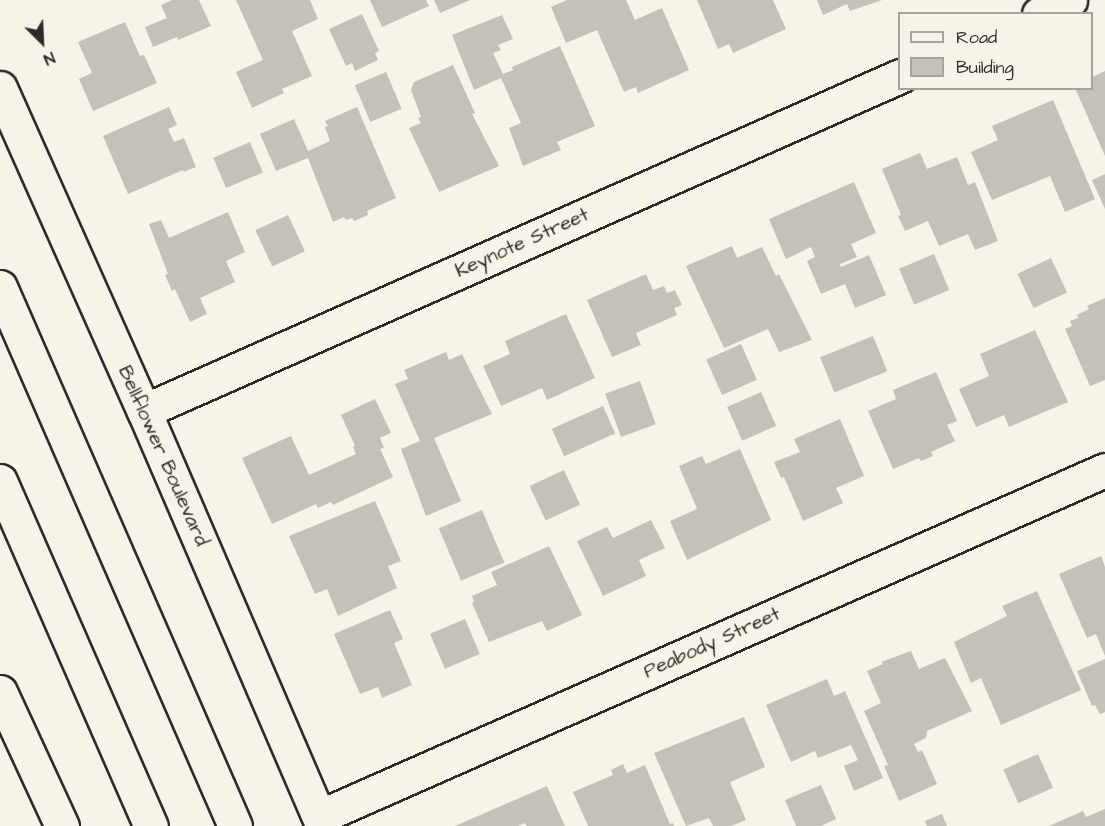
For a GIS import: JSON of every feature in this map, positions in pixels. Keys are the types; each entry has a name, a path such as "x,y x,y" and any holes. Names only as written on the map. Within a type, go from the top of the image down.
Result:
{"street":[{"path":"1043,12 1070,0"},
{"name":"Keynote Street","path":"144,411 898,76"},
{"name":"Bellflower Boulevard","path":"0,88 144,411 321,821"},
{"path":"0,287 235,826"},
{"name":"Peabody Street","path":"321,821 1105,470"},
{"path":"0,481 151,826"},
{"path":"0,692 62,826"}],"building":[{"path":"172,0 199,0 211,26 178,40 177,37 153,47 145,27 167,18 161,5"},
{"path":"236,0 310,0 318,19 292,31 312,76 282,89 284,93 252,108 236,72 263,60"},
{"path":"370,0 426,0 429,6 382,27"},
{"path":"434,0 470,0 440,13"},
{"path":"567,0 626,0 635,20 662,8 689,70 638,93 636,87 624,92 597,30 566,43 551,7"},
{"path":"697,0 773,0 786,29 733,53 729,44 718,49"},
{"path":"817,0 882,0 850,11 847,4 823,15"},
{"path":"362,14 379,51 375,53 378,60 355,71 352,63 346,66 329,29"},
{"path":"502,15 513,39 498,45 501,50 493,53 503,74 513,70 512,67 560,46 595,126 557,142 561,150 523,166 509,128 521,123 501,78 474,90 452,35"},
{"path":"125,22 140,56 144,55 157,83 93,111 79,79 92,73 78,42"},
{"path":"453,65 475,113 472,114 499,166 439,192 409,128 421,123 411,90 414,82"},
{"path":"1105,71 1105,156 1076,90 1093,90 1093,77"},
{"path":"386,72 402,109 370,122 355,85"},
{"path":"1053,100 1095,199 1065,212 1050,176 992,200 971,152 998,140 992,126"},
{"path":"169,107 177,125 168,129 174,142 184,138 196,167 184,172 183,170 128,194 103,136"},
{"path":"357,107 396,198 367,211 368,215 354,221 352,218 346,220 344,217 333,222 308,158 276,171 260,134 294,119 308,151 330,141 325,121"},
{"path":"250,142 263,172 226,188 213,158"},
{"path":"920,153 927,169 957,157 968,185 975,182 998,241 975,250 968,234 939,246 928,221 905,231 898,216 901,215 882,169"},
{"path":"1105,174 1105,209 1092,180"},
{"path":"854,182 876,233 851,244 857,257 840,264 841,267 869,255 886,295 855,308 845,284 821,294 807,261 815,257 811,247 786,259 769,219"},
{"path":"228,212 245,252 226,261 235,282 200,298 207,314 190,322 175,289 172,291 165,275 168,274 149,224 161,220 169,238"},
{"path":"288,215 305,251 272,266 255,230"},
{"path":"732,246 737,258 762,247 776,276 779,274 812,340 779,352 768,329 724,348 686,266"},
{"path":"934,254 949,290 914,305 899,269"},
{"path":"1051,258 1067,292 1034,308 1017,274"},
{"path":"646,274 653,290 664,286 667,293 675,290 682,305 674,308 677,315 636,333 641,345 612,357 587,300"},
{"path":"1105,298 1105,380 1090,386 1065,329 1072,326 1070,321 1078,318 1077,315 1089,309 1087,306"},
{"path":"566,314 595,378 547,400 542,388 501,406 483,366 510,354 505,341"},
{"path":"1035,330 1068,402 1009,427 1004,415 976,427 959,389 989,376 980,354"},
{"path":"873,336 887,371 834,393 820,357"},
{"path":"741,344 757,380 722,395 706,359"},
{"path":"446,352 449,360 462,354 492,414 434,438 461,501 426,516 401,449 420,441 395,384 408,379 404,370"},
{"path":"936,372 957,421 947,425 955,441 931,452 933,456 921,461 919,458 893,469 868,411 896,399 893,390"},
{"path":"640,381 656,424 621,437 605,394"},
{"path":"761,392 776,426 742,441 727,407"},
{"path":"375,399 391,433 380,438 384,448 380,449 393,477 333,505 331,502 318,508 316,504 272,524 242,458 291,436 309,475 356,454 353,447 355,446 341,415"},
{"path":"603,406 615,433 564,456 552,429"},
{"path":"840,419 864,476 836,488 843,503 803,521 784,477 781,478 774,462 800,452 794,439"},
{"path":"740,449 771,520 687,560 670,521 697,509 679,466 702,456 706,464"},
{"path":"564,470 580,504 546,520 530,486"},
{"path":"375,501 401,561 388,566 397,588 338,616 327,589 315,594 289,536"},
{"path":"482,510 504,562 461,581 439,528"},
{"path":"651,520 665,548 639,560 646,576 603,596 577,541 607,527 613,538"},
{"path":"549,546 582,615 547,631 542,621 489,642 472,603 474,601 472,596 497,585 491,572"},
{"path":"1101,556 1105,567 1105,656 1096,634 1087,638 1059,574"},
{"path":"1037,591 1081,690 1001,725 981,678 971,683 954,642 1007,616 1002,606"},
{"path":"390,610 403,639 394,643 412,685 382,698 378,687 360,694 334,634"},
{"path":"465,619 480,654 445,669 430,634"},
{"path":"911,651 919,669 945,658 972,711 927,731 926,738 914,744 918,752 922,750 937,784 899,801 884,766 888,765 864,711 881,703 867,671 883,664 881,662"},
{"path":"1105,659 1105,712 1100,714 1095,705 1092,706 1077,671"},
{"path":"827,679 834,696 845,691 883,778 854,791 844,766 858,760 851,745 818,758 815,751 791,762 766,705"},
{"path":"744,717 765,767 730,782 746,820 731,826 713,826 709,818 686,826 654,753"},
{"path":"1038,754 1053,788 1018,803 1003,769"},
{"path":"623,764 627,773 645,765 670,824 673,823 674,826 588,826 573,792 613,775 611,770"},
{"path":"821,785 836,819 821,826 796,826 785,800"},
{"path":"547,786 565,826 527,826 525,823 518,826 455,826"},
{"path":"1105,809 1105,826 1049,826 1083,811 1086,817"},
{"path":"942,814 947,826 927,826 925,821"}]}
